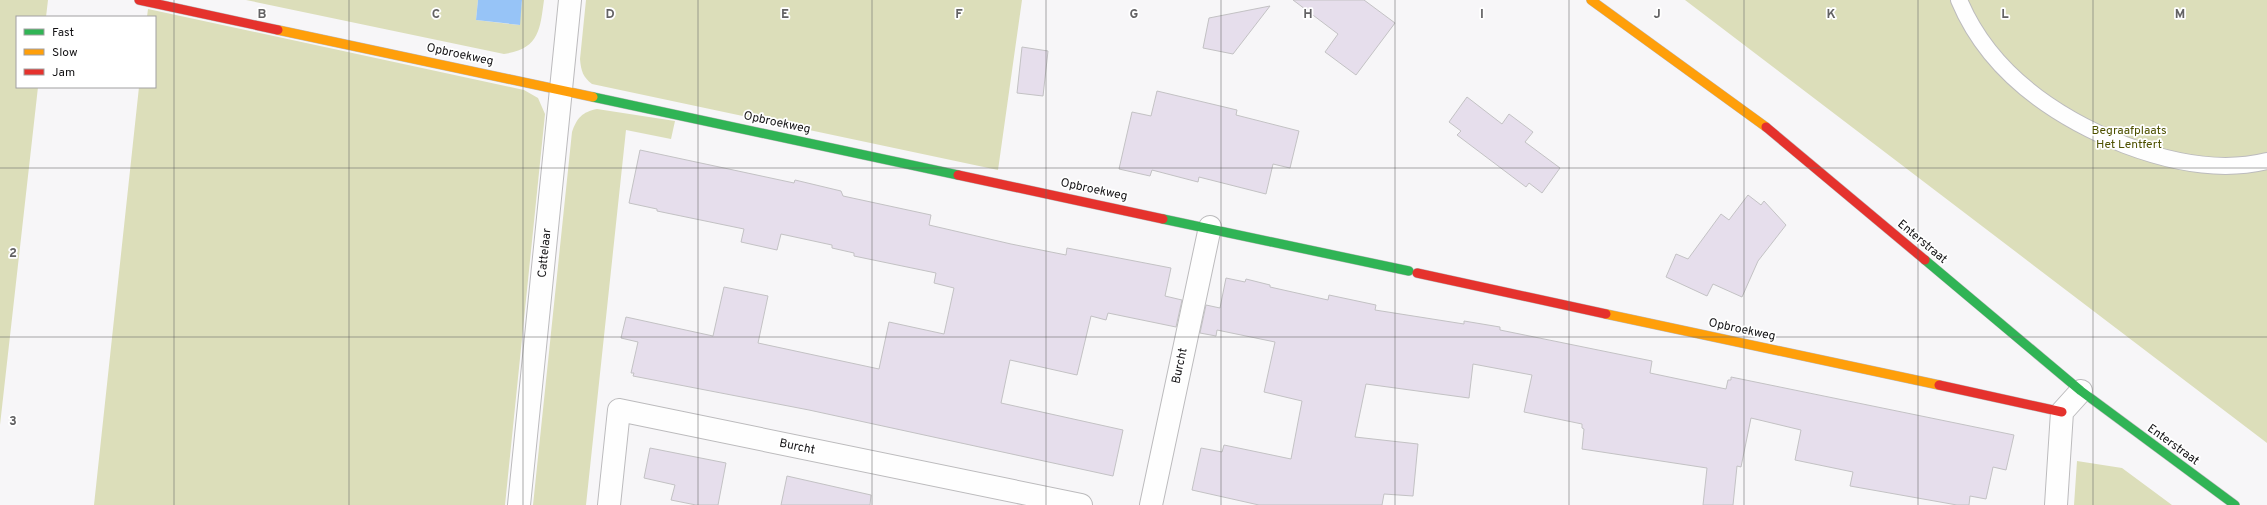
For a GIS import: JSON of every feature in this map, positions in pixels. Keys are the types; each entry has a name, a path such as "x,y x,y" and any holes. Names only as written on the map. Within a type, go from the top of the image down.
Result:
{"street":[{"name":"Opbroekweg","path":"139,0 1210,227 2062,412"},
{"name":"Cattelaar","path":"520,505 570,0"},
{"name":"Enterstraat","path":"1591,0 1757,119 2081,391 2235,505"},
{"name":"Burcht","path":"1151,505 1210,227"},
{"path":"2056,505 2062,412 2081,391"},
{"name":"Burcht","path":"609,505 618,410 1074,504"}],"lane":[{"path":"1960,0 1980,40 1998,62 2040,100 2092,132 2156,156 2206,166 2253,164 2267,161"}],"green space":[{"path":"0,0 48,0 46,16 16,16 16,88 38,88 0,425"},
{"path":"246,0 478,0 476,20 519,25 522,0 544,0 539,29 531,43 524,48 504,54"},
{"path":"586,0 1022,0 998,170 592,84 586,79 583,73 580,59"},
{"name":"Begraafplaats Het Lentfert","path":"1685,0 2267,0 2267,443"},
{"path":"148,9 524,90 538,98 545,114 505,505 94,505 139,88 156,88 156,16 147,16"},
{"path":"597,109 675,121 671,139 626,130 586,505 533,505 572,132 581,116 587,112"},
{"path":"2077,461 2122,468 2172,505 2074,505"}],"water":[{"path":"478,0 522,0 520,25 476,20"}],"building":[{"path":"1293,0 1364,0 1395,23 1356,75 1325,52 1338,34"},
{"path":"1270,6 1233,54 1203,48 1209,18"},
{"path":"1022,47 1048,51 1043,96 1017,93"},
{"path":"1157,91 1237,110 1236,115 1299,131 1290,168 1273,164 1266,194 1199,177 1198,182 1152,170 1150,176 1119,169 1132,112 1151,116"},
{"path":"1467,97 1502,124 1509,114 1533,132 1525,142 1560,168 1542,193 1529,183 1526,187 1457,135 1461,131 1449,122"},
{"path":"640,150 794,183 795,180 841,191 843,196 931,215 929,225 1011,244 1066,255 1067,248 1171,268 1165,296 1182,300 1176,327 1108,313 1106,320 1091,316 1077,375 1010,360 1001,403 1123,430 1113,476 809,410 633,376 634,373 631,373 638,342 621,338 626,317 713,336 724,287 768,296 758,343 879,369 889,322 944,334 954,288 934,283 936,273 854,256 854,253 832,248 832,245 781,234 777,250 741,242 744,229 657,211 657,209 629,203"},
{"path":"1748,195 1761,205 1764,201 1786,225 1758,261 1742,297 1713,284 1707,296 1666,277 1676,254 1688,259 1721,214 1729,220"},
{"path":"1226,278 1245,282 1246,279 1270,285 1270,287 1328,300 1329,295 1376,305 1375,310 1464,324 1464,321 1500,327 1500,330 1652,361 1650,373 1726,389 1728,380 1731,380 1731,377 2014,435 2006,470 1993,467 1986,499 1970,496 1969,505 1957,505 1850,486 1853,472 1795,460 1801,430 1751,418 1741,467 1737,466 1733,505 1703,505 1707,468 1582,449 1584,429 1582,428 1582,424 1524,412 1532,375 1473,364 1469,398 1366,384 1355,437 1418,444 1413,496 1384,494 1382,505 1259,505 1192,490 1201,448 1222,452 1224,445 1291,459 1302,401 1264,392 1275,342 1217,330 1216,336 1200,333 1206,305 1220,308"},
{"path":"650,448 726,463 718,505 696,505 671,500 675,485 644,478"},
{"path":"787,476 871,495 870,505 781,505"}],"traffic: fast":[{"path":"593,97 958,175"},
{"path":"1163,219 1409,271"},
{"path":"1925,260 2081,391 2235,505"}],"traffic: slow":[{"path":"1591,0 1766,127"},
{"path":"278,30 593,97"},
{"path":"1606,314 1939,385"}],"traffic: jam":[{"path":"139,0 278,30"},
{"path":"1766,127 1925,260"},
{"path":"958,175 1163,219"},
{"path":"1417,273 1606,314"},
{"path":"1939,385 2062,412"}]}
